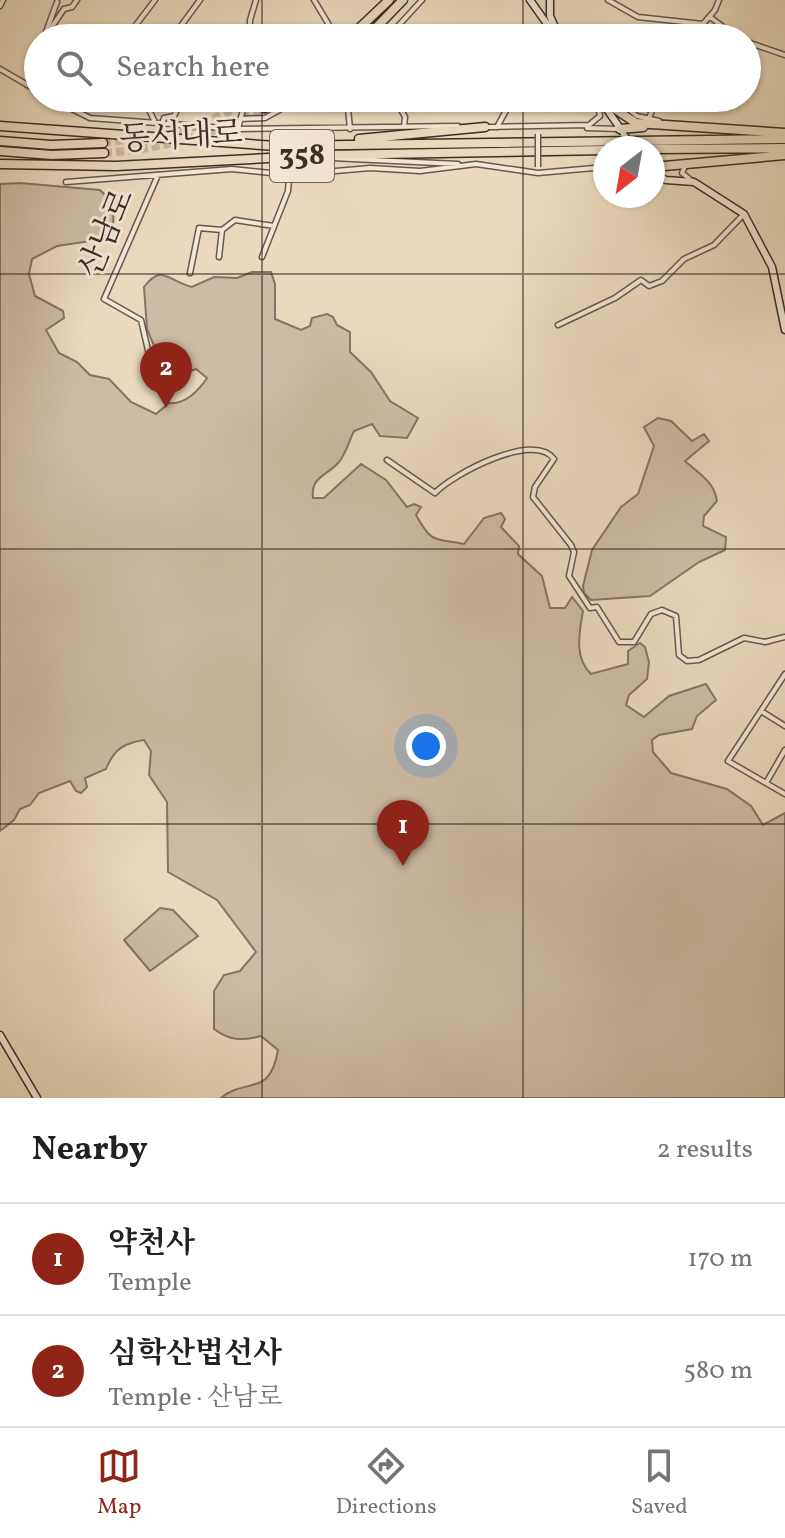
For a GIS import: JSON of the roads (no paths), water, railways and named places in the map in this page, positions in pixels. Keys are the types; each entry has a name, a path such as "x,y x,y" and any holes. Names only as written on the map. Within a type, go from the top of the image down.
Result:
{"highway":[{"path":"364,24 389,0"},
{"path":"380,24 403,0"},
{"path":"617,112 630,121 668,126 785,134"},
{"name":"동서대로","path":"0,126 234,144 785,134"},
{"path":"622,132 668,126"},
{"path":"294,142 485,127"},
{"path":"0,141 104,148 52,155 0,151"},
{"path":"665,149 785,148"},
{"name":"동서대로","path":"0,164 116,166 305,156 593,150"},
{"path":"665,166 785,155"}],"street":[{"path":"0,6 3,0"},
{"path":"54,24 64,9 72,7 77,0"},
{"path":"137,24 155,0"},
{"path":"182,24 200,0"},
{"path":"250,24 256,0"},
{"path":"314,0 328,24"},
{"path":"400,24 422,0"},
{"path":"530,0 546,24"},
{"path":"550,0 553,24"},
{"path":"608,0 638,17 703,24 719,0"},
{"path":"49,24 57,2"},
{"path":"710,17 719,24"},
{"path":"761,47 785,55"},
{"path":"0,69 24,83"},
{"path":"78,112 90,118 154,120 238,129 577,127 622,132"},
{"path":"151,112 154,120"},
{"path":"163,121 176,112"},
{"path":"238,129 242,112"},
{"path":"240,119 265,118 276,112"},
{"path":"348,112 350,129"},
{"path":"402,112 404,127"},
{"path":"497,127 505,112"},
{"path":"577,127 597,121 599,112"},
{"path":"608,112 625,136"},
{"path":"632,112 637,116 684,124 785,134"},
{"path":"649,118 651,112"},
{"path":"538,170 539,127"},
{"path":"262,257 288,191 294,142 291,128"},
{"path":"305,156 476,164"},
{"path":"686,163 682,173 744,214 772,267 785,330"},
{"name":"산남로","path":"156,385 141,320 104,299 158,175 168,171 232,169 290,175 370,168 420,171 476,164 538,170 593,168"},
{"path":"66,182 158,175"},
{"path":"665,180 694,182"},
{"path":"558,325 615,298 641,280 649,286 656,286 684,259 706,250 728,233 744,214"},
{"path":"190,273 199,228 222,230 235,220 274,226"},
{"path":"219,257 222,230"},
{"path":"777,284 785,282"},
{"path":"387,460 435,493 447,480 481,462 534,449 547,451 554,459 535,487 533,497 571,545 571,583 590,608 597,607 604,613 610,631 619,642 634,642 651,614 662,610 676,616 679,655 687,661 699,660 744,638 765,642 785,637"},
{"path":"785,674 728,761 785,794"},
{"path":"761,711 785,726"},
{"path":"766,783 785,750"},
{"path":"0,1035 37,1098"}],"tunnel":[{"path":"156,135 186,131 229,112"},
{"path":"104,153 187,140 256,112"},
{"path":"103,143 139,138"}],"place":[{"name":"심학산법선사","path":"166,408"},
{"name":"약천사","path":"403,866"}]}
